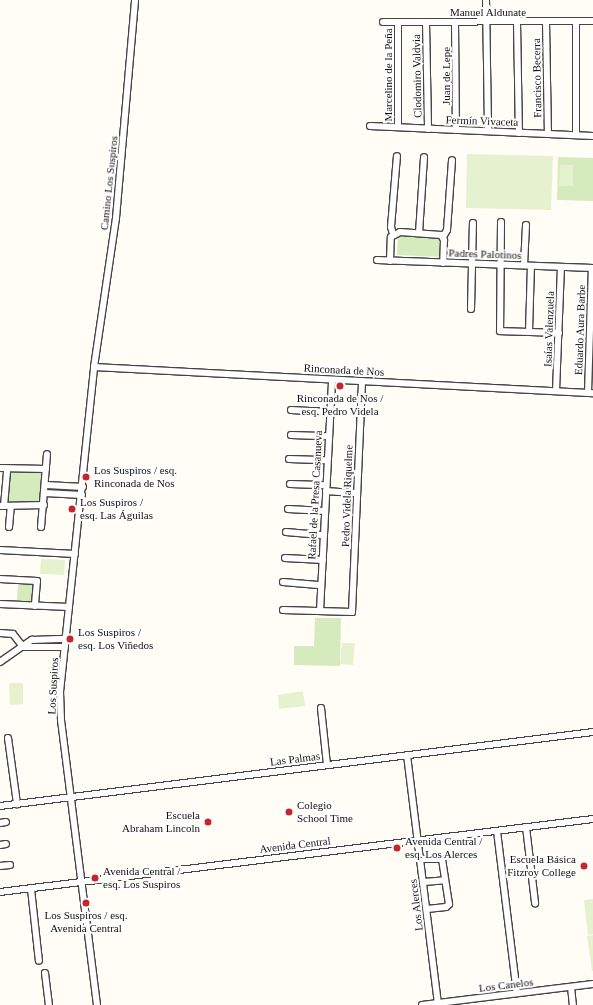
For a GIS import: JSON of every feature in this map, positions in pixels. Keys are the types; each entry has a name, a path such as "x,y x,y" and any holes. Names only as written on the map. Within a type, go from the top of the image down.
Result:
{"street":[{"name":"Camino Los Suspiros","path":"94,367 116,218 136,0"},
{"path":"486,0 488,131"},
{"name":"Manuel Aldunate","path":"383,22 593,21"},
{"name":"Marcelino de la Peña","path":"398,22 398,127"},
{"name":"Clodomiro Valdvia","path":"426,22 428,129"},
{"name":"Juan de Lepe","path":"455,22 456,130"},
{"path":"517,22 519,132"},
{"name":"Francisco Becerra","path":"546,22 548,134"},
{"path":"576,22 576,135"},
{"name":"Fermín Vivaceta","path":"370,126 593,136"},
{"path":"390,261 393,234 391,227 397,156"},
{"path":"419,233 424,157"},
{"path":"443,263 443,237 447,230 452,160"},
{"path":"501,222 499,264 500,330 559,333"},
{"path":"471,309 473,223"},
{"path":"524,265 526,225"},
{"path":"393,234 419,233 443,237"},
{"name":"Padres Palotinos","path":"377,260 593,268"},
{"path":"529,332 531,266"},
{"name":"Isaías Valenzuela","path":"556,392 561,267"},
{"name":"Eduardo Aura Barbe","path":"590,393 593,268"},
{"name":"Rinconada de Nos","path":"94,367 590,393"},
{"name":"Los Suspiros","path":"94,367 83,487 65,647 60,711 97,1005"},
{"name":"Rafael de la Presa Casanueva","path":"320,611 332,380"},
{"name":"Pedro Videla Riquelme","path":"320,611 352,612 362,381"},
{"path":"291,410 330,412"},
{"path":"290,435 328,436"},
{"path":"41,527 46,485 46,454"},
{"path":"289,459 327,460"},
{"path":"0,468 46,469"},
{"path":"7,469 2,506 44,506"},
{"path":"290,484 357,493"},
{"path":"46,485 83,487"},
{"path":"45,493 82,495"},
{"path":"9,527 11,506"},
{"path":"288,509 325,511"},
{"path":"286,532 324,535"},
{"path":"0,550 75,554"},
{"path":"285,558 322,560"},
{"path":"0,579 37,581 35,606"},
{"path":"283,582 321,585"},
{"path":"0,604 69,607"},
{"path":"283,610 320,611"},
{"path":"0,633 13,634 23,647"},
{"path":"0,662 36,639 66,639"},
{"path":"23,647 65,647"},
{"path":"321,708 327,765"},
{"name":"Las Palmas","path":"0,806 593,732"},
{"path":"8,738 17,804"},
{"name":"Los Alerces","path":"408,755 438,1004"},
{"name":"Avenida Central","path":"0,892 593,819"},
{"path":"526,827 535,903"},
{"path":"497,831 517,993"},
{"path":"421,859 442,858 445,880 448,906 427,909"},
{"path":"0,866 10,865"},
{"path":"424,882 445,880"},
{"path":"31,888 40,961"},
{"path":"45,973 49,1005"},
{"name":"Los Canelos","path":"422,1005 593,984"},
{"path":"571,987 572,1005"}],"green space":[{"path":"467,154 553,156 551,210 466,208"},
{"path":"558,157 593,158 593,201 557,200"},
{"path":"560,165 573,165 573,186 559,186"},
{"path":"398,236 442,238 441,257 397,255"},
{"path":"9,472 43,473 42,501 7,503"},
{"path":"41,559 65,560 64,575 40,574"},
{"path":"18,583 33,584 32,603 17,602"},
{"path":"315,618 341,618 340,666 294,665 294,646 314,646"},
{"path":"342,643 355,643 353,665 340,664"},
{"path":"9,683 23,683 23,704 10,705"},
{"path":"303,691 305,706 279,709 278,695"},
{"path":"593,899 593,934 588,935 584,900"},
{"path":"593,935 593,971 592,971 587,936"}],"place":[{"name":"Rinconada de Nos / esq. Pedro Videla","path":"340,386"},
{"name":"Los Suspiros / esq. Rinconada de Nos","path":"86,477"},
{"name":"Los Suspiros / esq. Las Águilas","path":"72,509"},
{"name":"Los Suspiros / esq. Los Viñedos","path":"70,639"},
{"name":"Colegio School Time","path":"289,812"},
{"name":"Escuela Abraham Lincoln","path":"208,822"},
{"name":"Avenida Central / esq. Los Alerces","path":"397,848"},
{"name":"Escuela Básica Fitzroy College","path":"584,866"},
{"name":"Avenida Central / esq. Los Suspiros","path":"95,878"},
{"name":"Los Suspiros / esq. Avenida Central","path":"86,903"}]}
